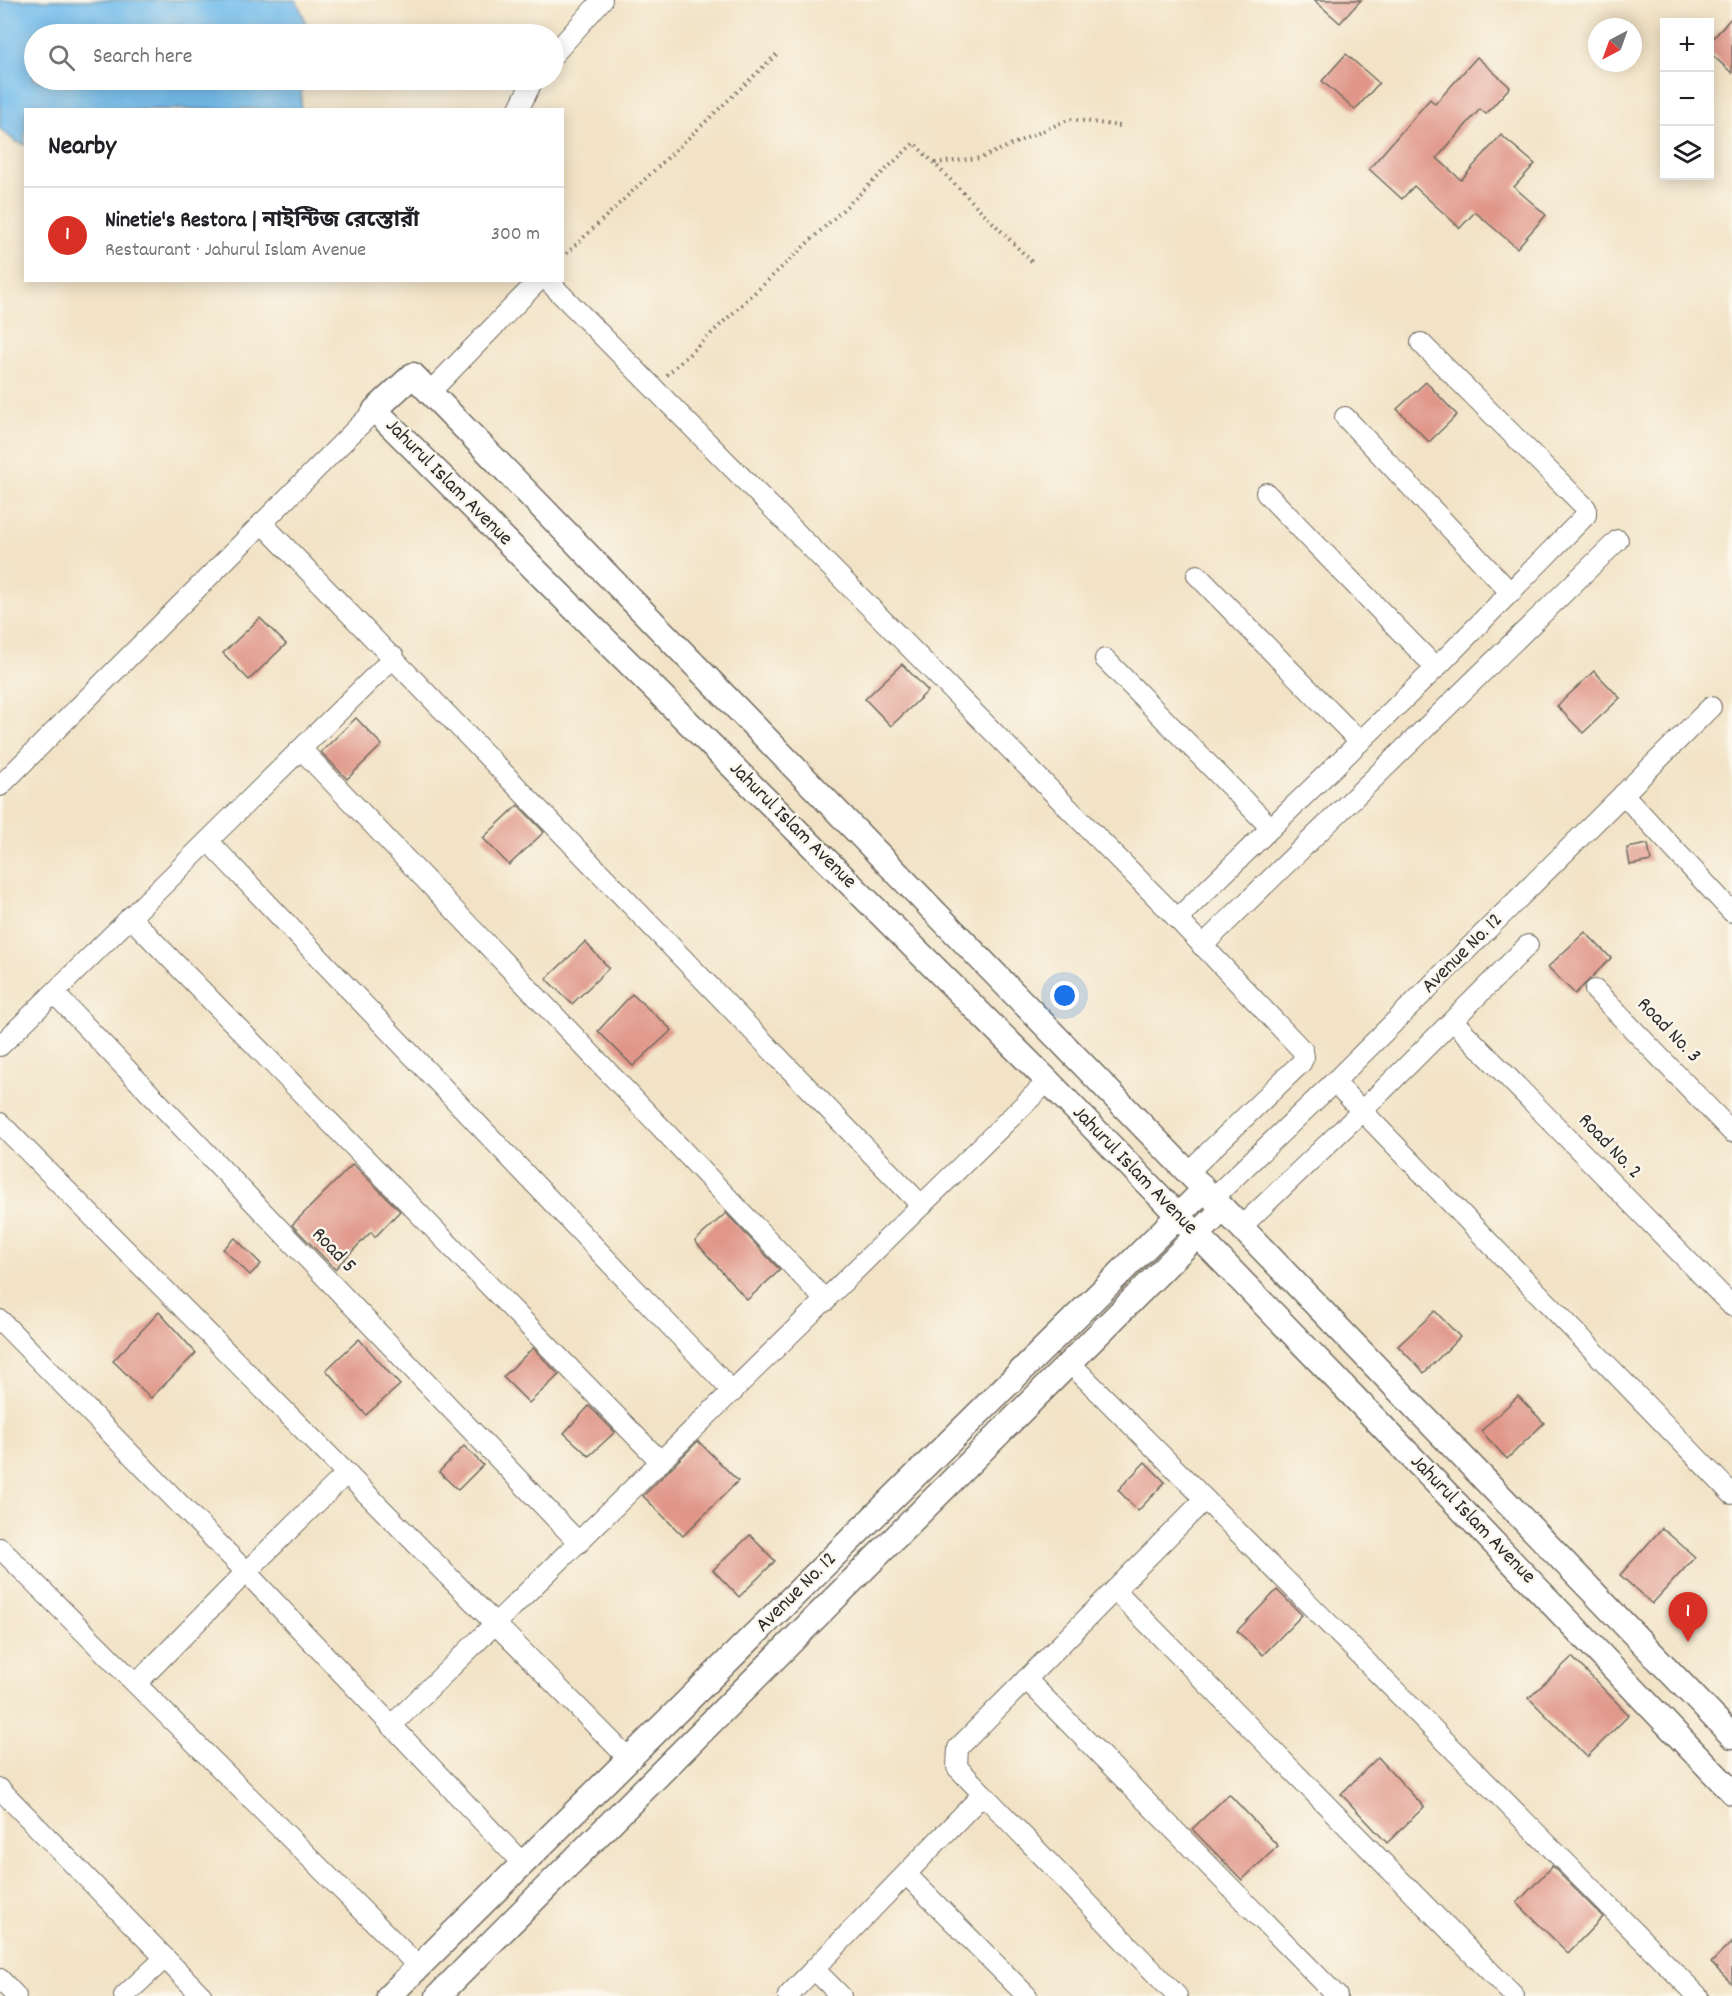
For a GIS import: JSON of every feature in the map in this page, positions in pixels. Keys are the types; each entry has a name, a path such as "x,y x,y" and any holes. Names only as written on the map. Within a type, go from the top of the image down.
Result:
{"street":[{"path":"564,43 602,0"},
{"path":"519,108 528,90"},
{"path":"430,392 537,282"},
{"path":"549,282 1177,919 1303,1051 1304,1057 1301,1063 1207,1193"},
{"path":"1177,919 1436,668 1586,514 1587,508 1421,343"},
{"name":"Jahurul Islam Avenue","path":"1732,1736 413,375 375,410 1048,1082 1197,1234 1732,1792"},
{"path":"0,786 375,410"},
{"path":"1345,417 1511,592"},
{"path":"1266,493 1436,668"},
{"path":"262,523 394,657 922,1206"},
{"path":"1202,946 1618,540"},
{"path":"1197,575 1360,742"},
{"path":"0,1046 394,657"},
{"path":"1105,659 1271,828"},
{"name":"Avenue No. 12","path":"389,1996 1178,1216 1332,1084 1712,707"},
{"path":"301,749 826,1301"},
{"path":"1623,794 1732,912"},
{"path":"208,841 733,1392"},
{"path":"130,917 661,1462"},
{"name":"Avenue No. 12","path":"1241,1227 1362,1111 1528,945"},
{"name":"Road No. 3","path":"1595,990 1732,1132"},
{"name":"Road 5","path":"54,993 579,1543"},
{"name":"Road No. 2","path":"1453,1021 1732,1306"},
{"path":"391,1726 1048,1082"},
{"path":"1332,1084 1340,1088 1732,1494"},
{"path":"0,1123 629,1759"},
{"name":"Avenue No. 12","path":"441,1995 1197,1234 1207,1193"},
{"path":"0,1320 246,1572 523,1864"},
{"path":"1069,1362 1698,1996"},
{"path":"136,1684 347,1473"},
{"path":"1177,1996 957,1767 958,1748 1205,1499"},
{"path":"0,1548 419,1967"},
{"path":"1115,1590 1514,1996"},
{"path":"1026,1679 1337,1996"},
{"path":"0,1789 202,1996"},
{"path":"788,1996 982,1794"},
{"path":"906,1874 1027,1996"},
{"path":"124,1996 165,1958"},
{"path":"814,1969 841,1996"},
{"path":"0,1979 16,1996"}],"path":[{"path":"564,256 779,52"},
{"path":"934,163 981,158 1070,119 1120,126"},
{"path":"653,388 914,143 1032,262"}],"water":[{"path":"0,0 296,0 305,20 305,24 24,24 24,90 302,90 301,108 24,108 24,145 15,141 0,129"}],"building":[{"path":"1314,0 1361,0 1340,23"},
{"path":"1732,17 1732,73 1714,57 1714,37"},
{"path":"1346,54 1379,83 1355,110 1322,81"},
{"path":"1477,57 1510,87 1486,114 1480,109 1437,158 1461,180 1501,135 1535,164 1514,187 1546,215 1517,248 1475,212 1460,228 1414,186 1402,199 1369,169 1430,99 1435,104"},
{"path":"1426,382 1457,415 1429,442 1397,409"},
{"path":"260,618 286,644 249,680 223,653"},
{"path":"902,664 928,691 891,726 865,699"},
{"path":"1594,671 1620,698 1583,733 1557,706"},
{"path":"356,718 382,745 347,779 321,752"},
{"path":"518,805 544,832 509,865 483,838"},
{"path":"1648,844 1651,861 1630,865 1627,848"},
{"path":"1585,932 1611,958 1575,994 1548,967"},
{"path":"585,942 609,968 572,1004 546,979"},
{"path":"632,994 672,1030 633,1066 598,1031"},
{"path":"353,1164 400,1211 375,1237 371,1232 335,1269 292,1225"},
{"path":"726,1213 780,1270 747,1300 695,1241"},
{"path":"235,1238 261,1264 250,1275 223,1249"},
{"path":"1435,1311 1460,1337 1424,1373 1398,1346"},
{"path":"159,1312 196,1353 151,1398 113,1361"},
{"path":"359,1339 400,1385 366,1415 326,1370"},
{"path":"533,1348 559,1375 529,1403 503,1377"},
{"path":"1518,1396 1544,1423 1507,1459 1481,1431"},
{"path":"589,1406 615,1432 589,1456 564,1433"},
{"path":"698,1441 738,1481 683,1536 643,1496"},
{"path":"464,1446 483,1465 458,1490 439,1472"},
{"path":"1145,1462 1165,1482 1138,1511 1118,1490"},
{"path":"1662,1528 1695,1557 1652,1604 1620,1575"},
{"path":"750,1535 775,1561 739,1597 713,1570"},
{"path":"1277,1590 1302,1615 1263,1655 1237,1631"},
{"path":"1572,1657 1629,1715 1587,1757 1529,1698"},
{"path":"1378,1757 1424,1807 1387,1843 1341,1794"},
{"path":"1229,1794 1278,1846 1242,1880 1192,1829"},
{"path":"1552,1866 1603,1917 1568,1953 1517,1903"},
{"path":"1732,1942 1732,1984 1711,1963"}],"place":[{"name":"Ninetie's Restora | নাইন্টিজ রেস্তোরাঁ","path":"1688,1642"}]}
